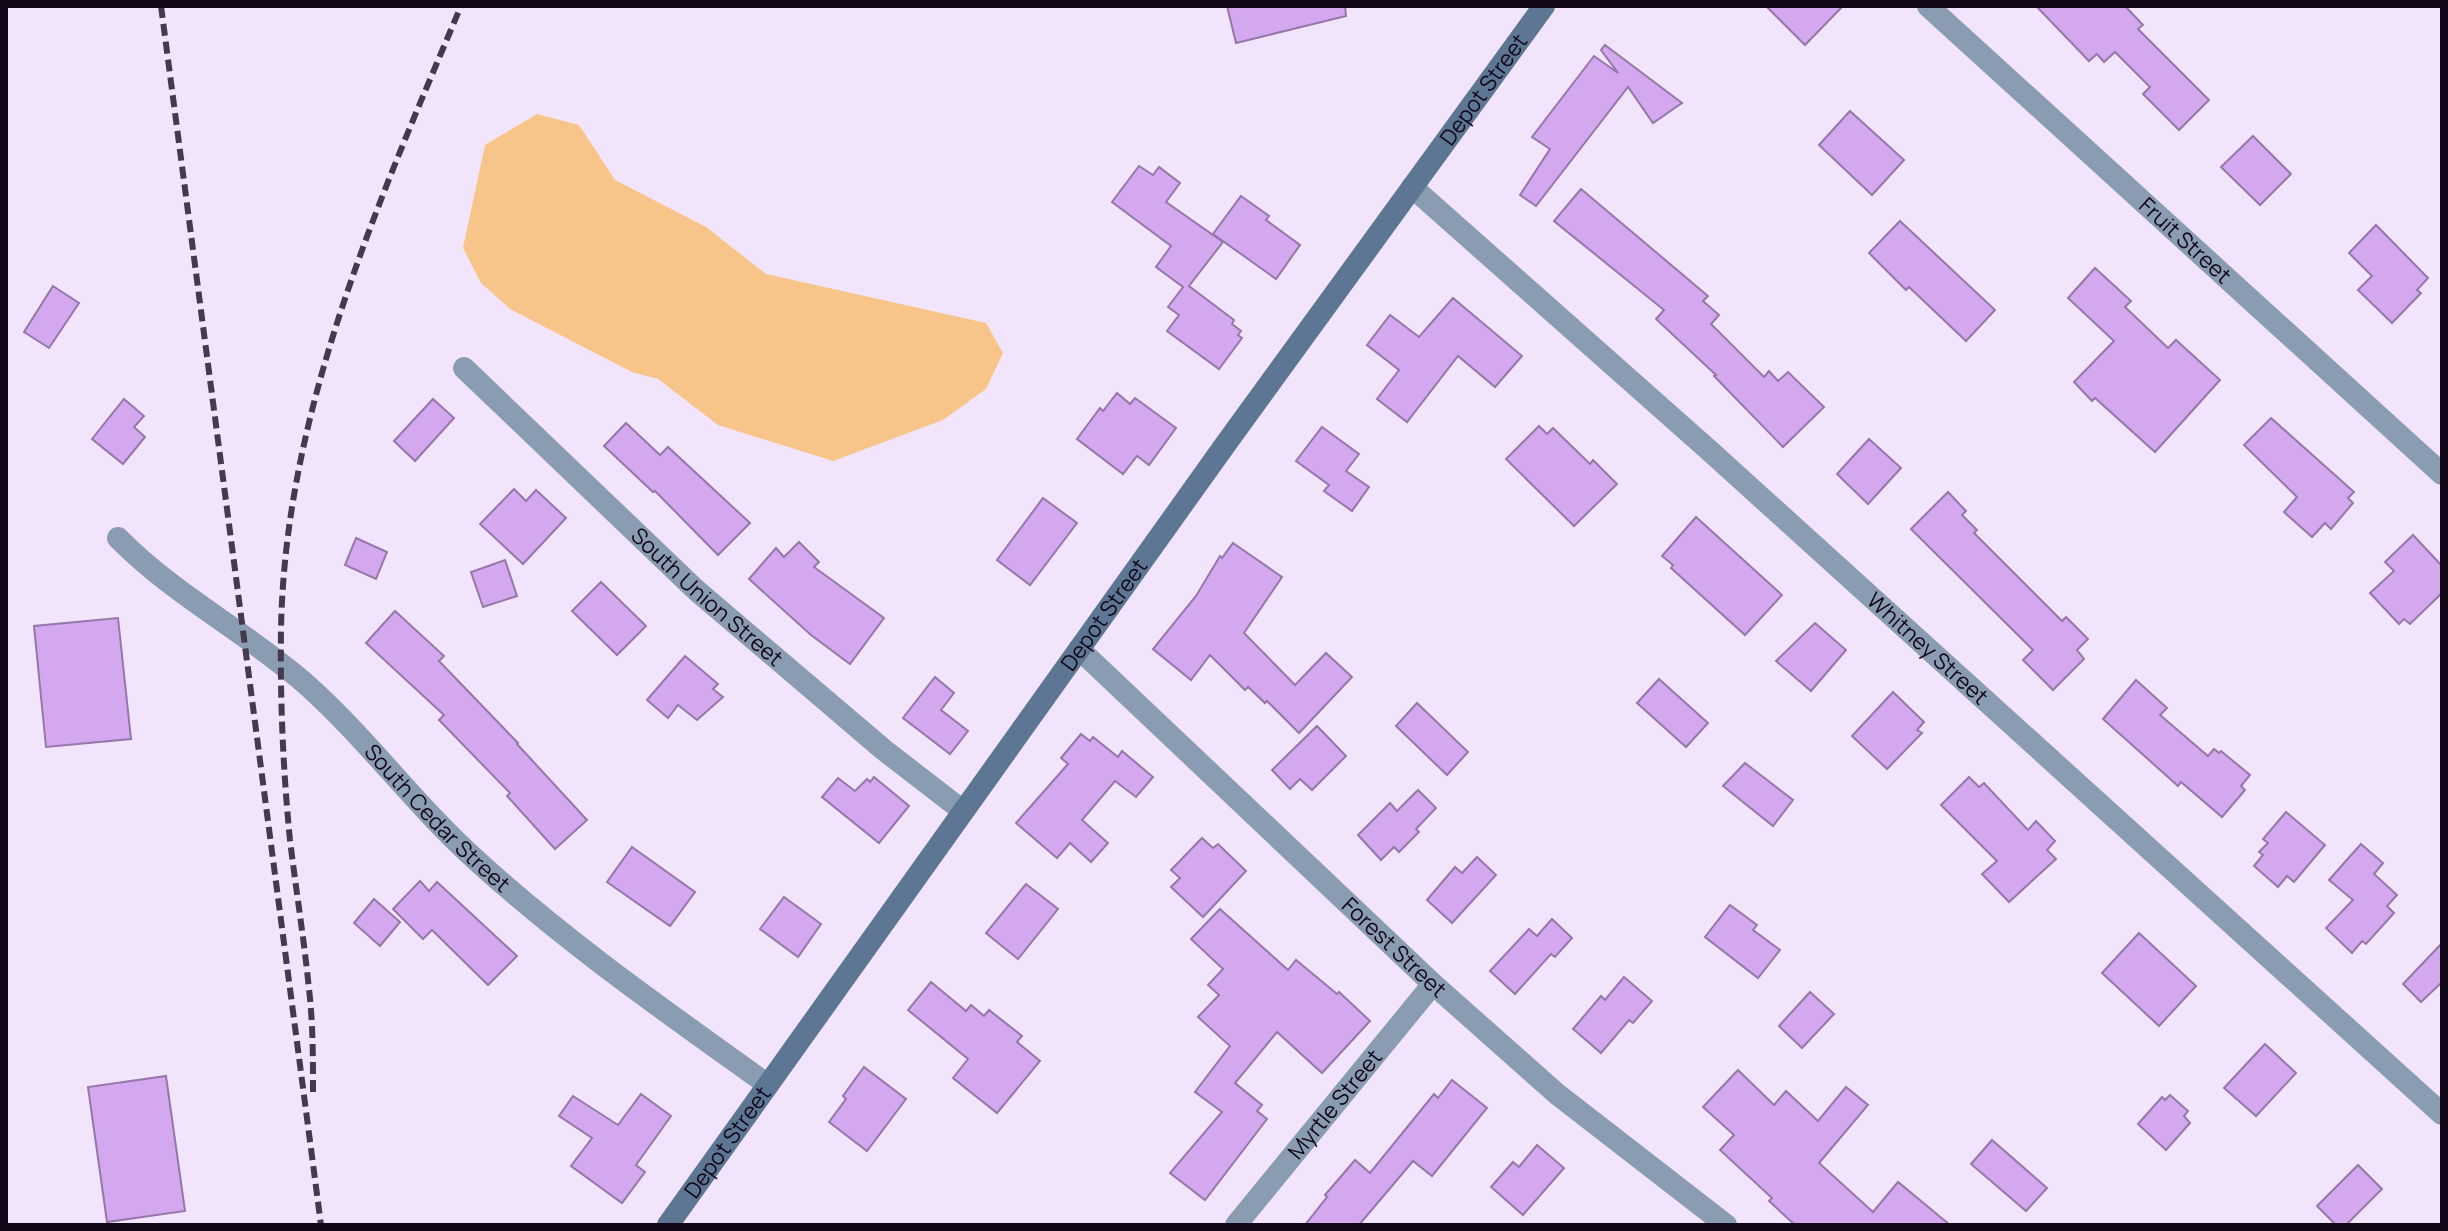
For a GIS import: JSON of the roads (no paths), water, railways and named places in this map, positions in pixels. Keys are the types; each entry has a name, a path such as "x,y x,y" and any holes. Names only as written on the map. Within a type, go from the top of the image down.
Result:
{"main road":[{"name":"Depot Street","path":"668,1225 1544,6"}],"street":[{"name":"Fruit Street","path":"1928,6 2442,474"},
{"name":"Whitney Street","path":"1412,187 1723,463 2442,1114"},
{"name":"South Union Street","path":"464,368 696,590 893,758 963,811"},
{"name":"South Cedar Street","path":"118,538 177,590 242,634 308,686 348,723 475,860 554,927 609,971 768,1085"},
{"name":"Forest Street","path":"1079,649 1433,984 1557,1094 1726,1225"},
{"name":"Myrtle Street","path":"1236,1225 1433,984"}],"railway":[{"path":"161,6 321,1225"},
{"path":"313,1092 310,1002 290,840 282,734 281,629 286,548 299,467 341,310 398,156 461,6"}]}
